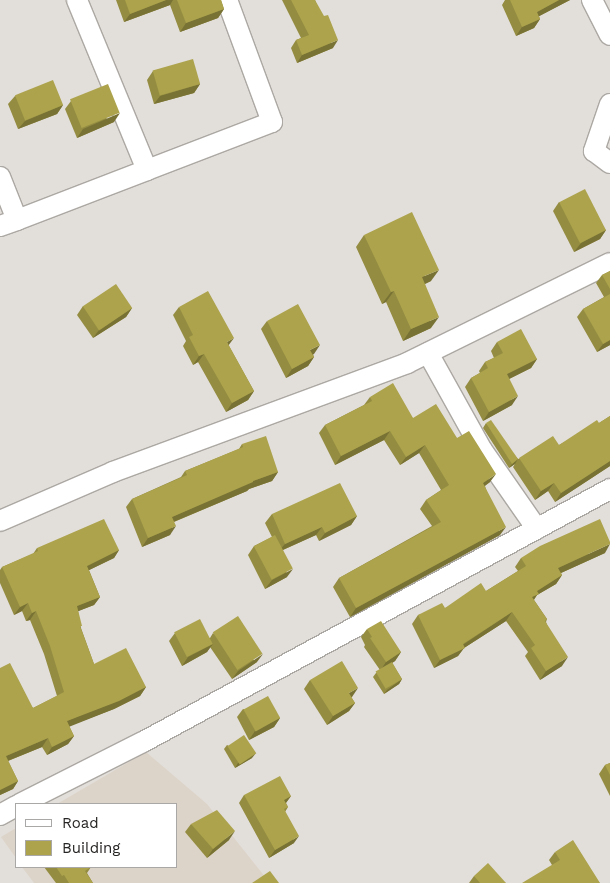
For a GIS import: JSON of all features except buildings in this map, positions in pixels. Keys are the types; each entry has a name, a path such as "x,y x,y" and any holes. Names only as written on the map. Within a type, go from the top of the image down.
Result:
{"street":[{"path":"77,0 146,170"},
{"path":"0,178 8,223 272,122 227,0"},
{"path":"592,0 610,35"},
{"path":"610,104 594,151 610,163"},
{"path":"0,521 112,472 388,371 610,263"},
{"path":"428,353 482,450 537,529"},
{"path":"22,803 143,742 610,489"},
{"path":"0,815 15,807"}],"shaded area":[{"path":"146,752 207,804 270,883 34,883 23,868 178,868 178,803 59,803"},
{"path":"15,829 15,857 1,837"}]}
